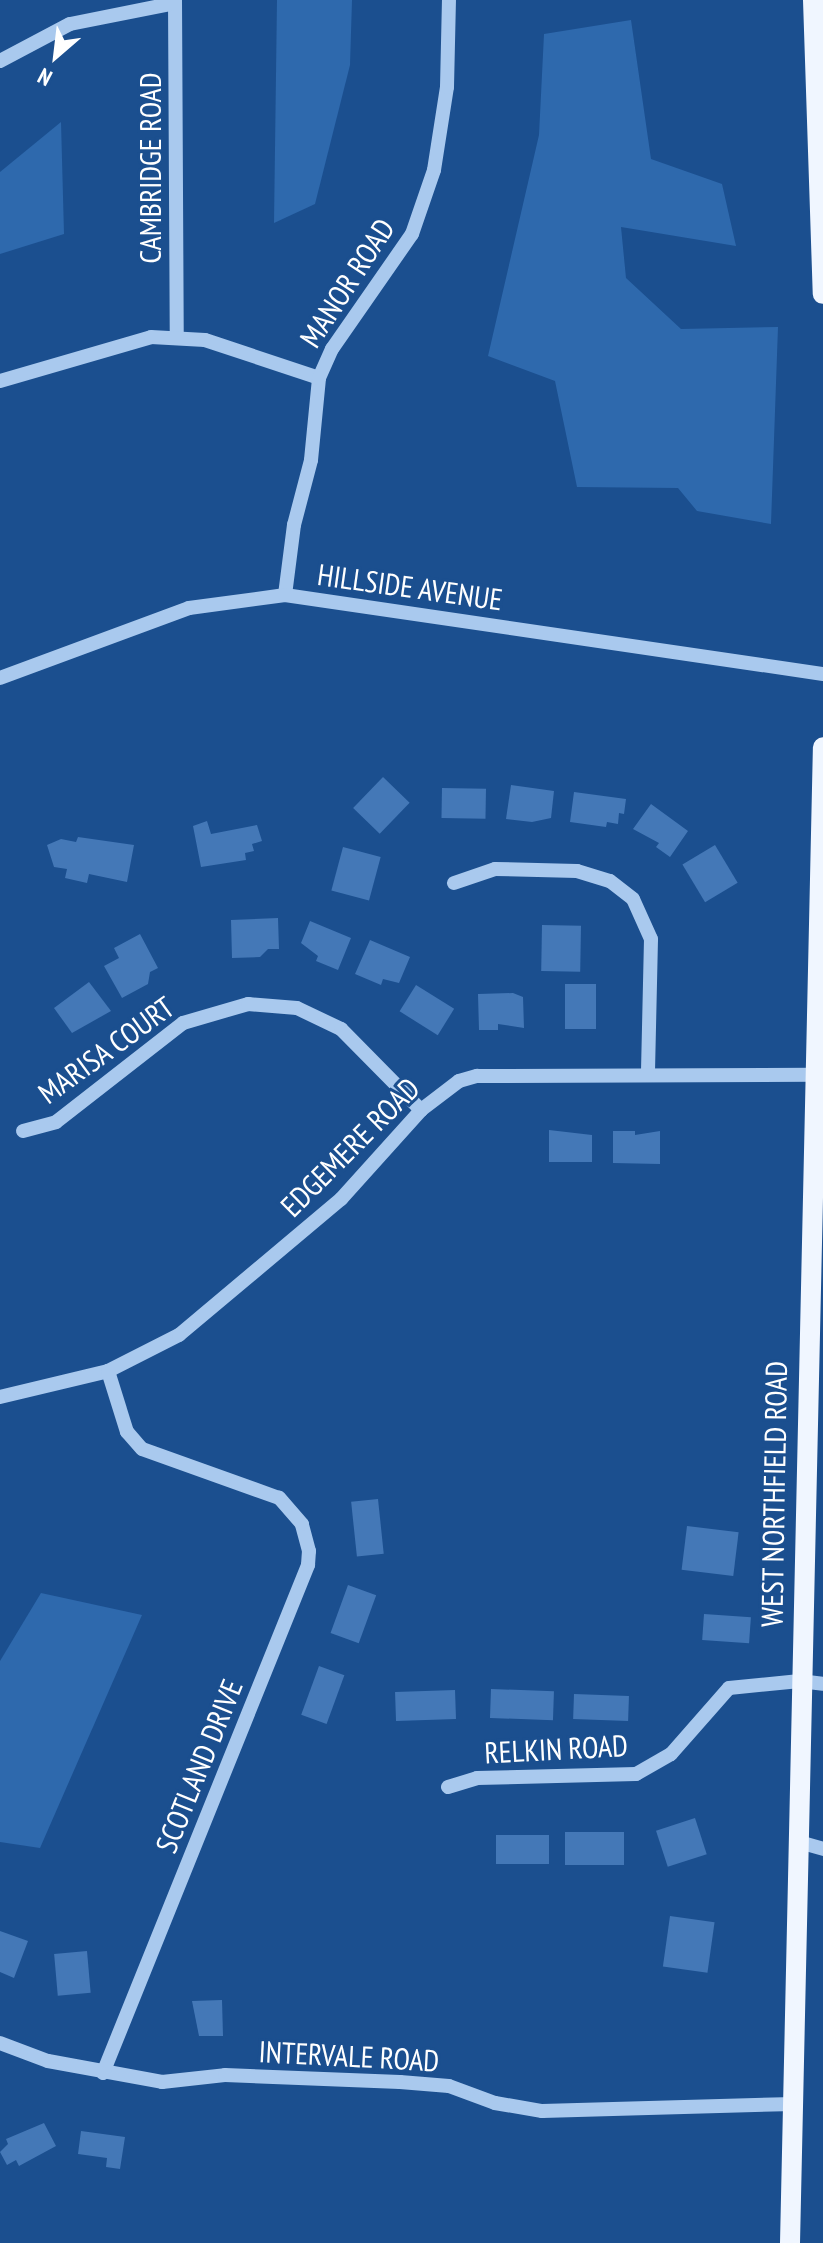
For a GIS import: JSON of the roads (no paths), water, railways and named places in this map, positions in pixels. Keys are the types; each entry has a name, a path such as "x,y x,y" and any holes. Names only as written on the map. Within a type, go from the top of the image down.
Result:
{"main road":[{"path":"813,0 823,294"},
{"name":"WEST NORTHFIELD ROAD","path":"790,2243 813,1075 823,747"}],"street":[{"name":"MANOR ROAD","path":"285,595 294,525 311,460 319,378 420,216 441,142 449,0"},
{"path":"0,61 70,24 175,2"},
{"name":"CAMBRIDGE ROAD","path":"175,2 177,337"},
{"path":"0,381 124,342 177,337 205,340 319,378"},
{"name":"HILLSIDE AVENUE","path":"0,678 189,608 285,595 823,674"},
{"path":"454,883 495,869 577,871 610,881 633,899 651,939 648,1073"},
{"name":"MARISA COURT","path":"23,1131 56,1122 183,1023 248,1004 297,1008 341,1029 421,1110"},
{"name":"EDGEMERE ROAD","path":"0,1397 108,1371 179,1335 225,1300 341,1199 442,1091 477,1076 648,1073 813,1075"},
{"name":"SCOTLAND DRIVE","path":"103,2073 308,1565 302,1524 279,1498 142,1449 127,1432 108,1371"},
{"name":"RELKIN ROAD","path":"448,1787 477,1778 636,1774 671,1754 729,1688 800,1681 823,1684"},
{"path":"799,1842 823,1849"},
{"name":"INTERVALE ROAD","path":"1,2044 103,2073 162,2082 225,2075 424,2084 542,2111 794,2104"}]}
